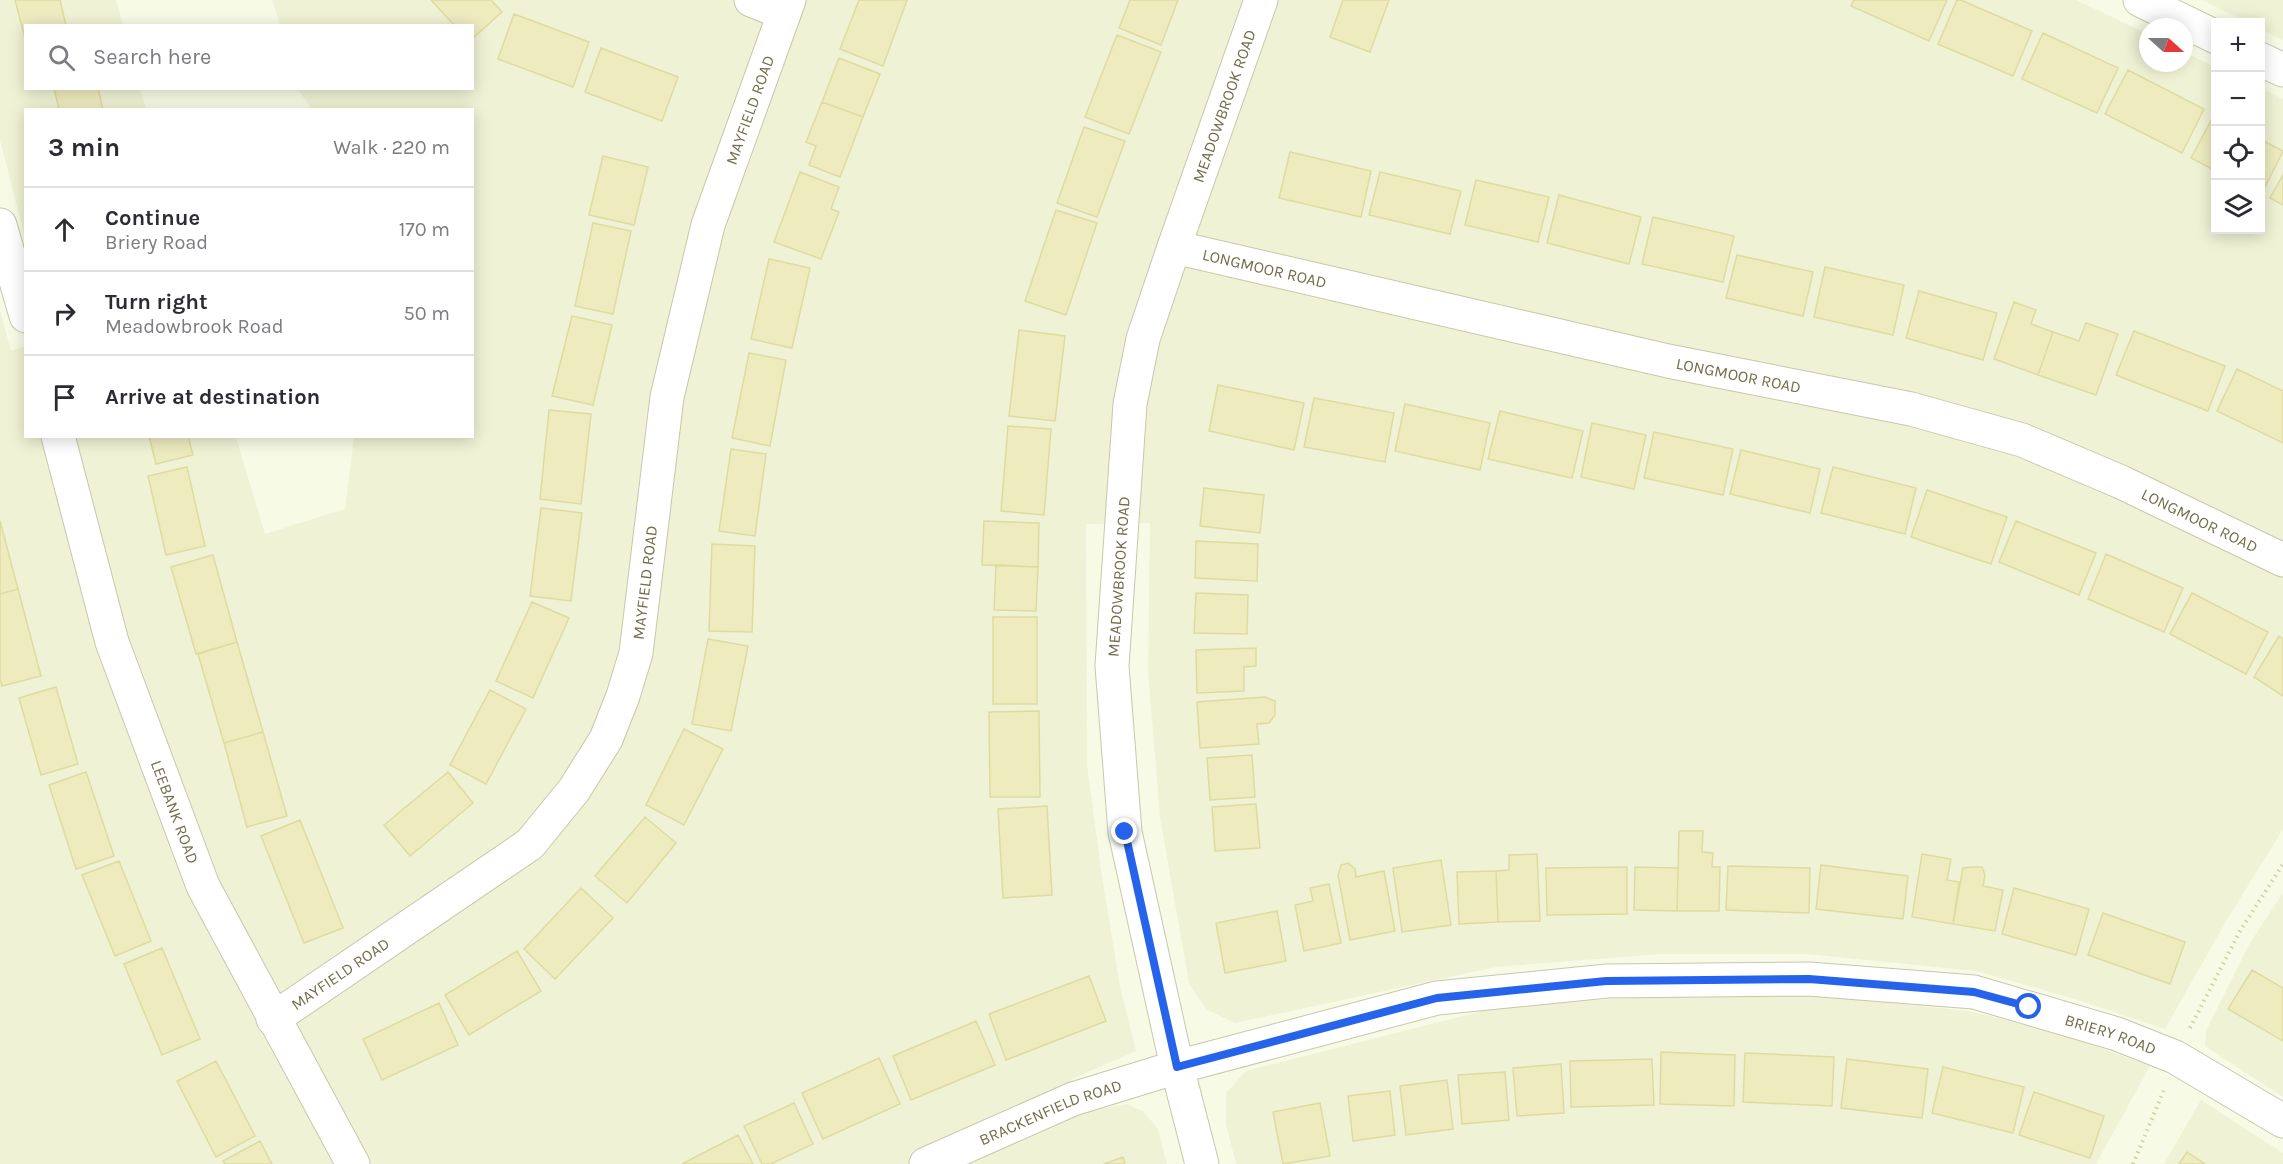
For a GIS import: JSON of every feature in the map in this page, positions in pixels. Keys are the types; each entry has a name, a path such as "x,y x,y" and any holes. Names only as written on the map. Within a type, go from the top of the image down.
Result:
{"street":[{"path":"751,0 786,6"},
{"name":"MEADOWBROOK ROAD","path":"1202,1164 1177,1067 1125,832 1112,666 1130,404 1143,339 1261,0"},
{"path":"2140,0 2211,35"},
{"name":"MAYFIELD ROAD","path":"273,1019 530,844 574,790 606,739 623,696 636,653 667,397 708,225 786,6"},
{"path":"2265,61 2283,70"},
{"path":"0,225 24,309"},
{"name":"LONGMOOR ROAD","path":"1174,247 1668,361 1911,409 2022,440 2121,482 2283,560"},
{"name":"LEEBANK ROAD","path":"59,438 112,642 202,886 352,1164"},
{"name":"BRIERY ROAD","path":"1177,1067 1437,998 1606,981 1809,979 1974,992 2118,1034 2175,1057 2283,1121"},
{"name":"BRACKENFIELD ROAD","path":"926,1164 1073,1099 1177,1067"}],"path":[{"path":"2133,1164 2158,1109 2175,1057 2240,931 2283,864"}],"shaded area":[{"path":"0,0 116,0 123,24 24,24 24,90 140,90 146,108 24,108 24,233 0,140"},
{"path":"272,0 2076,0 2139,30 2139,72 2193,72 2193,56 2211,65 2211,234 2265,234 2265,90 2283,99 2283,829 2225,923 2165,1029 2075,999 1976,971 1806,954 1661,954 1496,967 1235,1023 1206,1009 1189,983 1160,817 1148,672 1150,523 1086,524 1087,765 1120,987 1136,1051 1072,1079 1085,1112 1127,1104 1144,1112 1158,1129 1167,1164 0,1164 0,310 11,351 24,346 24,438 236,438 265,534 345,509 354,438 474,438 474,108 310,108 299,90 474,90 474,24 280,24"},
{"path":"2202,0 2283,0 2283,40 2265,31 2265,18 2239,18"},
{"path":"2283,893 2283,1097 2205,1046 2206,1031 2250,943"},
{"path":"1802,993 1968,1011 2056,1032 2150,1066 2096,1164 1236,1164 1226,1124 1226,1093 1246,1071 1502,1006 1662,996"},
{"path":"2201,1100 2283,1153 2283,1164 2164,1164"}],"building":[{"path":"15,0 60,0 66,24 24,24 24,34"},
{"path":"431,0 491,0 502,12 474,37 474,24 453,24"},
{"path":"859,0 907,0 883,66 840,49"},
{"path":"1130,0 1178,0 1161,45 1119,28"},
{"path":"1343,0 1389,0 1370,52 1330,37"},
{"path":"1854,0 1947,0 1929,41 1851,6"},
{"path":"1957,0 2032,31 2013,76 1938,44"},
{"path":"514,14 589,42 573,87 498,59"},
{"path":"2043,33 2118,68 2097,113 2022,79"},
{"path":"1117,35 1161,52 1129,134 1085,117"},
{"path":"601,48 678,77 662,121 585,92"},
{"path":"839,58 880,74 863,117 822,102"},
{"path":"2128,70 2204,109 2182,153 2105,114"},
{"path":"54,90 98,90 103,108 59,108"},
{"path":"822,102 863,117 840,177 809,165 816,146 806,142"},
{"path":"2211,121 2211,168 2191,158"},
{"path":"1084,127 1125,141 1097,217 1057,203"},
{"path":"2265,142 2283,151 2265,187"},
{"path":"1290,152 1371,171 1361,217 1279,198"},
{"path":"603,156 648,167 634,225 589,215"},
{"path":"800,172 839,187 831,209 839,212 821,259 774,242"},
{"path":"1380,172 1461,191 1450,234 1369,215"},
{"path":"2283,175 2283,205 2270,198"},
{"path":"1476,180 1549,197 1538,242 1465,225"},
{"path":"1559,195 1641,217 1629,264 1547,243"},
{"path":"1056,210 1097,223 1066,315 1025,301"},
{"path":"1653,217 1734,236 1723,282 1642,264"},
{"path":"593,223 631,231 613,314 575,306"},
{"path":"1737,255 1813,272 1803,316 1726,298"},
{"path":"769,259 810,268 792,348 751,339"},
{"path":"1825,267 1904,285 1893,335 1814,317"},
{"path":"1919,291 1997,313 1983,360 1906,338"},
{"path":"2014,302 2036,310 2031,324 2053,332 2038,375 1994,359"},
{"path":"572,316 612,325 593,405 552,396"},
{"path":"2086,323 2118,334 2096,395 2038,375 2053,332 2079,341"},
{"path":"1019,330 1065,336 1055,421 1009,416"},
{"path":"2134,331 2225,366 2208,411 2116,375"},
{"path":"749,353 786,360 770,446 732,438"},
{"path":"2237,369 2283,391 2283,443 2217,411"},
{"path":"1218,385 1304,403 1294,450 1209,431"},
{"path":"1314,398 1394,413 1385,462 1304,447"},
{"path":"1405,404 1490,423 1480,470 1395,451"},
{"path":"549,410 591,414 581,504 540,499"},
{"path":"1500,411 1583,431 1572,478 1488,459"},
{"path":"1592,423 1646,435 1634,489 1581,477"},
{"path":"1008,426 1051,429 1044,515 1001,511"},
{"path":"1654,432 1733,449 1723,495 1644,478"},
{"path":"150,438 189,438 193,455 156,464"},
{"path":"731,449 766,454 755,536 719,531"},
{"path":"1741,450 1820,469 1810,513 1730,494"},
{"path":"187,467 205,546 166,555 148,476"},
{"path":"1833,467 1916,488 1905,534 1821,513"},
{"path":"1204,488 1264,495 1260,533 1200,526"},
{"path":"1927,490 2007,517 1991,564 1911,537"},
{"path":"541,508 582,513 571,601 530,596"},
{"path":"0,521 18,589 0,594"},
{"path":"984,521 1039,523 1038,567 982,565"},
{"path":"2016,521 2096,553 2079,595 1999,562"},
{"path":"1196,541 1258,544 1257,581 1195,578"},
{"path":"712,544 755,546 752,632 709,631"},
{"path":"2106,554 2183,588 2164,632 2088,599"},
{"path":"213,555 237,642 196,654 171,567"},
{"path":"996,565 1038,567 1036,611 994,610"},
{"path":"18,589 41,676 2,686 0,679 0,594"},
{"path":"1196,593 1248,595 1247,634 1194,633"},
{"path":"2192,593 2268,632 2246,674 2170,634"},
{"path":"532,602 569,618 533,698 496,681"},
{"path":"993,617 1037,617 1037,704 993,704"},
{"path":"2279,636 2283,639 2283,696 2254,677"},
{"path":"708,639 748,646 731,731 692,724"},
{"path":"237,642 263,732 224,743 198,654"},
{"path":"1256,648 1256,666 1244,667 1244,691 1197,693 1196,650"},
{"path":"56,687 78,764 41,775 19,698"},
{"path":"490,690 526,709 486,784 450,765"},
{"path":"1265,697 1275,701 1275,715 1269,723 1257,724 1259,744 1200,748 1197,702"},
{"path":"1039,711 1040,797 990,797 989,712"},
{"path":"684,729 723,749 684,825 646,805"},
{"path":"263,732 287,816 247,827 224,743"},
{"path":"1252,755 1255,797 1210,800 1207,758"},
{"path":"86,772 114,856 76,869 49,785"},
{"path":"448,772 473,803 410,856 384,825"},
{"path":"1256,804 1260,848 1215,851 1212,807"},
{"path":"1047,806 1052,895 1003,898 998,809"},
{"path":"645,817 676,843 627,903 595,876"},
{"path":"300,820 343,928 304,943 261,836"},
{"path":"1679,831 1703,831 1702,852 1713,853 1712,867 1720,867 1719,911 1677,911"},
{"path":"1537,854 1540,921 1498,922 1496,871 1509,870 1509,855"},
{"path":"1922,854 1951,859 1947,880 1959,882 1953,924 1912,917"},
{"path":"1441,860 1451,925 1402,932 1393,868"},
{"path":"119,861 151,941 115,956 82,875"},
{"path":"1348,863 1355,869 1356,877 1384,871 1395,931 1350,940 1338,875 1341,865"},
{"path":"1821,865 1908,876 1903,919 1816,909"},
{"path":"1728,866 1810,868 1809,913 1726,910"},
{"path":"1627,867 1627,914 1547,915 1546,868"},
{"path":"1635,867 1678,868 1677,911 1634,910"},
{"path":"1982,867 1985,875 1983,886 2003,890 1995,931 1953,924 1963,868"},
{"path":"1496,871 1498,922 1459,924 1457,872"},
{"path":"1329,884 1341,943 1304,951 1295,905 1313,901 1310,888"},
{"path":"581,888 613,918 555,979 524,949"},
{"path":"2014,888 2089,909 2076,955 2002,934"},
{"path":"1277,911 1286,961 1225,973 1216,923"},
{"path":"2103,913 2185,942 2170,984 2088,955"},
{"path":"162,948 200,1039 162,1055 124,964"},
{"path":"517,951 541,991 469,1035 445,995"},
{"path":"2252,970 2283,988 2283,1041 2228,1009"},
{"path":"1089,976 1106,1021 1006,1060 989,1014"},
{"path":"439,1003 458,1045 382,1080 363,1039"},
{"path":"976,1021 995,1065 911,1100 893,1056"},
{"path":"1661,1052 1735,1055 1734,1106 1660,1104"},
{"path":"1745,1053 1834,1057 1832,1106 1743,1102"},
{"path":"879,1058 900,1104 823,1139 802,1093"},
{"path":"1652,1059 1654,1105 1571,1107 1570,1061"},
{"path":"1847,1059 1928,1069 1922,1118 1841,1108"},
{"path":"216,1061 255,1136 216,1157 177,1081"},
{"path":"1561,1064 1564,1113 1517,1116 1513,1068"},
{"path":"1943,1067 2024,1087 2013,1133 1932,1113"},
{"path":"1505,1072 1509,1120 1462,1124 1458,1075"},
{"path":"1447,1080 1453,1129 1406,1135 1400,1086"},
{"path":"1390,1091 1395,1135 1353,1141 1348,1096"},
{"path":"2034,1092 2104,1116 2090,1158 2019,1135"},
{"path":"794,1103 813,1144 771,1164 762,1164 744,1126"},
{"path":"1320,1103 1330,1156 1283,1164 1273,1112"},
{"path":"738,1135 753,1164 682,1164"},
{"path":"260,1141 272,1164 225,1164 223,1161"},
{"path":"2187,1152 2205,1164 2179,1164"},
{"path":"1123,1157 1125,1164 1104,1164"}],"route":[{"path":"1125,832 1177,1067 1437,998 1606,981 1809,979 1974,992 2029,1007"}]}
